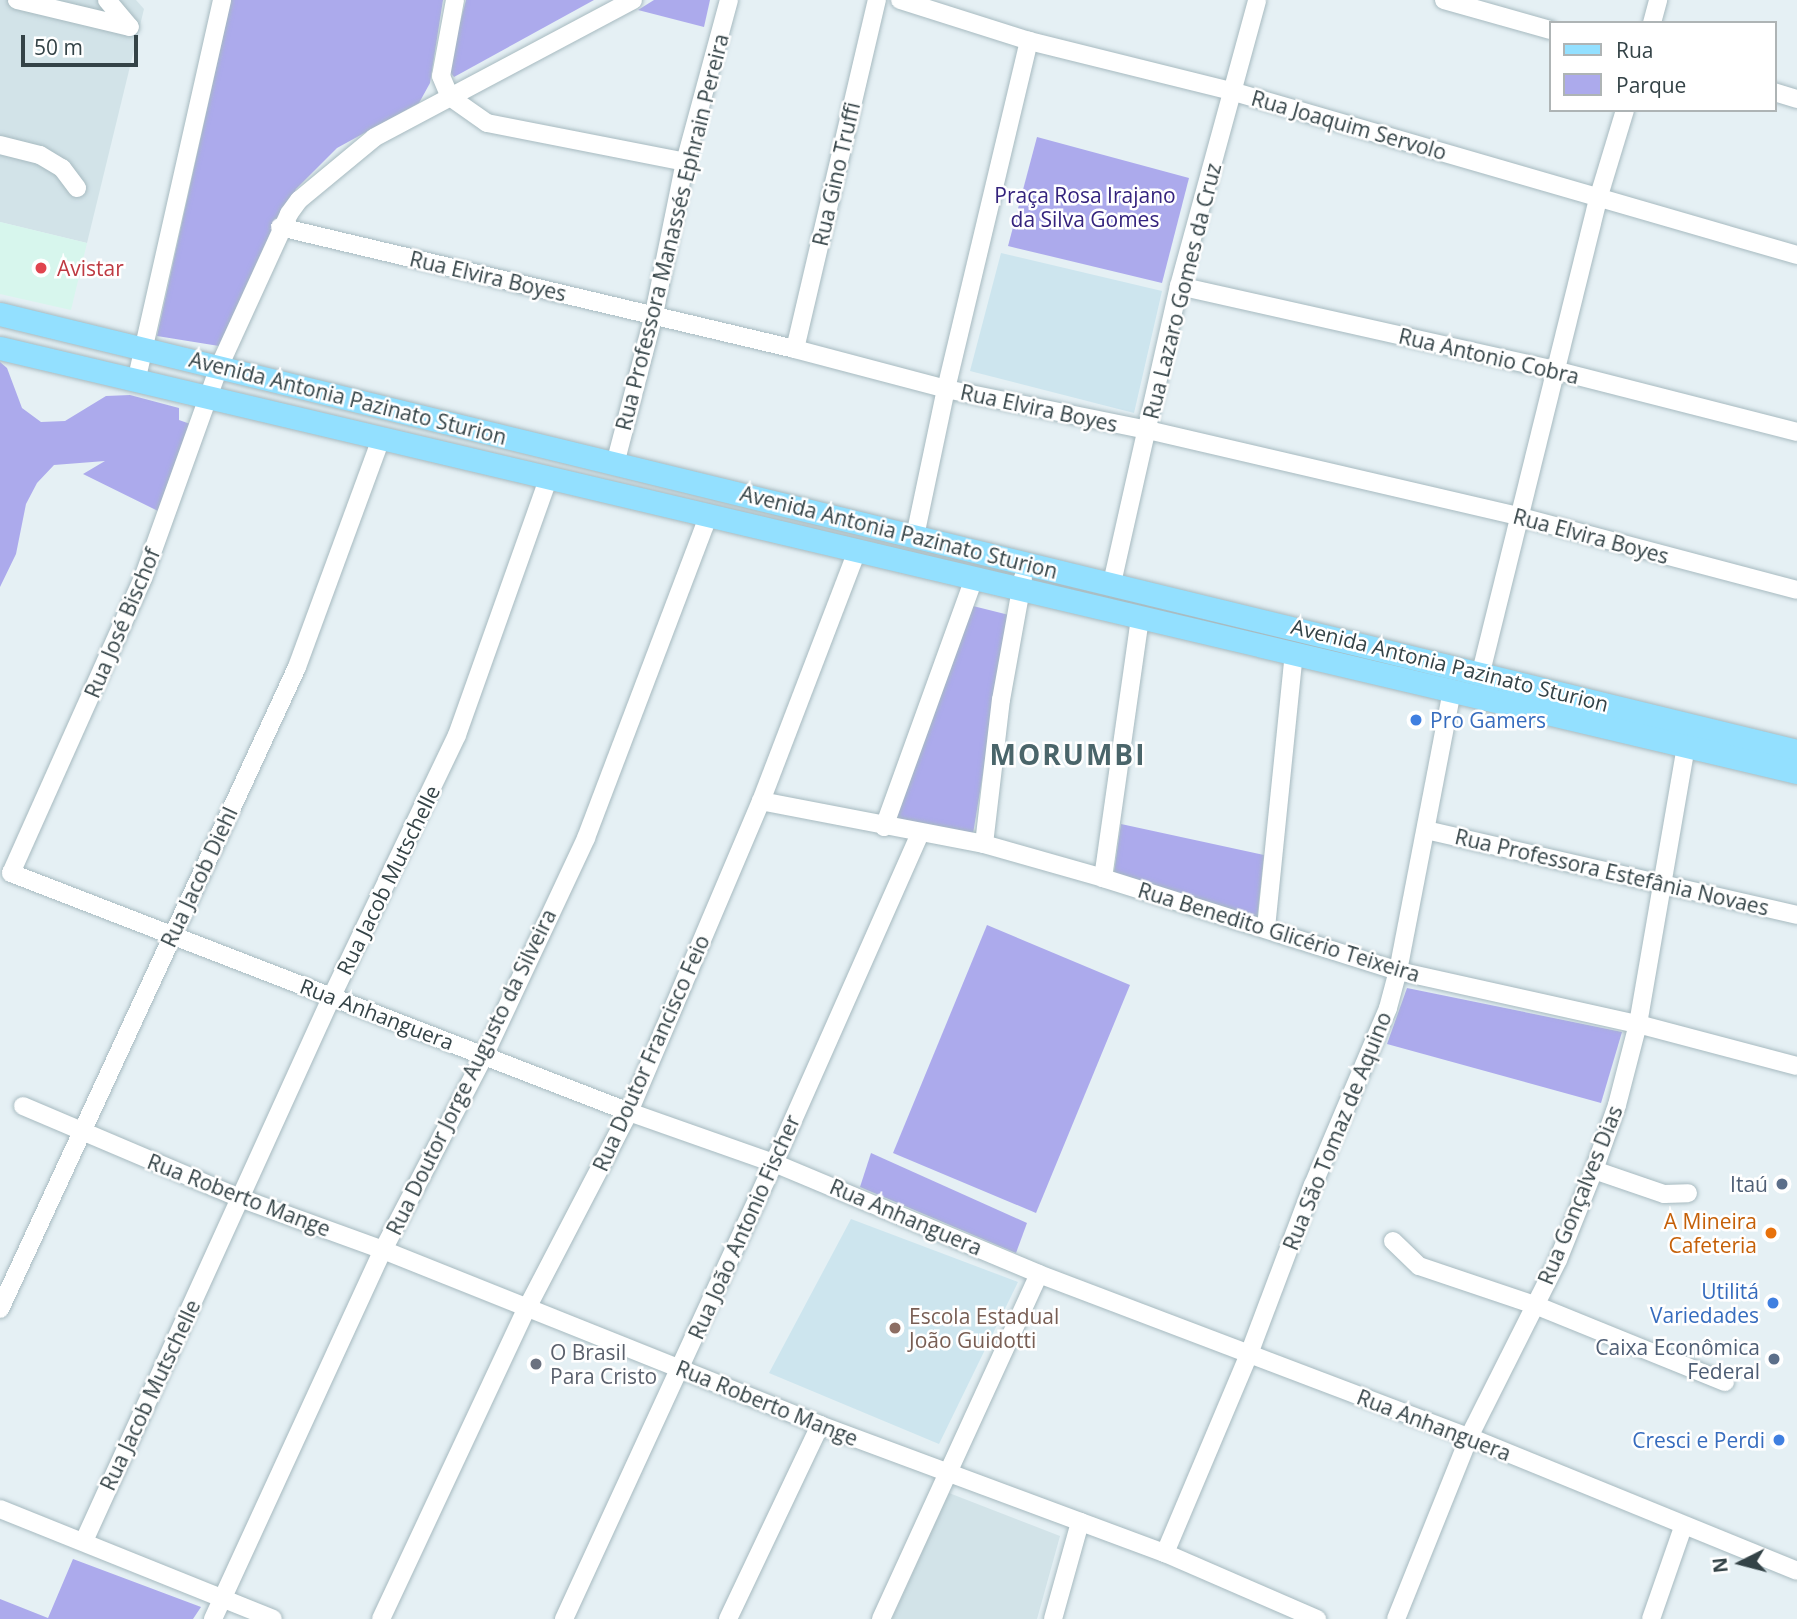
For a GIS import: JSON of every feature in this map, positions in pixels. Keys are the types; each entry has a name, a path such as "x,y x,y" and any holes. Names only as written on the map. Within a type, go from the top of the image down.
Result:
{"main road":[{"name":"Avenida Antonia Pazinato Sturion","path":"0,314 1797,751"},
{"name":"Avenida Antonia Pazinato Sturion","path":"0,348 1797,772"},
{"path":"857,551 867,537 881,531 915,536"},
{"path":"1435,661 1452,691 1481,672"}],"street":[{"path":"17,0 60,5 130,27 107,0"},
{"path":"136,382 222,0"},
{"path":"455,0 441,76 450,97 488,123 685,162"},
{"name":"Rua José Bischof","path":"11,873 143,578 219,367 280,227 299,201 374,138 633,0"},
{"name":"Rua Professora Manassés Ephrain Pereira","path":"615,464 654,314 685,162 729,0"},
{"name":"Rua Gino Truffi","path":"795,349 877,0"},
{"name":"Rua Joaquim Servolo","path":"900,0 1030,41 1231,91 1797,255"},
{"name":"Rua Lazaro Gomes da Cruz","path":"1112,583 1179,286 1257,0"},
{"path":"1444,0 1548,29"},
{"path":"1653,21 1658,0"},
{"path":"915,536 946,389 1030,41"},
{"path":"1776,93 1797,99"},
{"path":"1481,672 1558,370 1598,199 1624,112"},
{"path":"0,145 40,155 62,168 77,188"},
{"name":"Rua Elvira Boyes","path":"280,227 654,314 946,389 1148,430 1521,517 1797,590"},
{"name":"Rua Antonio Cobra","path":"1179,286 1558,370 1797,432"},
{"name":"Rua Jacob Diehl","path":"0,1309 297,667 381,439"},
{"name":"Rua Jacob Mutschelle","path":"84,1541 332,996 457,735 548,479"},
{"name":"Rua Doutor Jorge Augusto da Silveira","path":"212,1619 383,1250 484,1055 586,838 708,517"},
{"name":"Rua Doutor Francisco Feio","path":"381,1619 527,1308 629,1112 761,801 857,551"},
{"path":"984,844 1001,700 1023,590 1022,567 1018,561"},
{"path":"884,827 974,579"},
{"path":"1103,878 1140,618"},
{"path":"1266,928 1294,654"},
{"name":"Rua São Tomaz de Aquino","path":"1164,1553 1249,1353 1313,1185 1388,1009 1398,971 1452,691"},
{"name":"Rua Gonçalves Dias","path":"1395,1619 1469,1437 1558,1260 1594,1170 1616,1105 1637,1024 1686,746"},
{"name":"Rua Benedito Glicério Teixeira","path":"761,801 920,834 984,844 1266,928 1398,971 1637,1024 1797,1066"},
{"name":"Rua Professora Estefânia Novaes","path":"1426,830 1797,915"},
{"name":"Rua João Antonio Fischer","path":"564,1619 774,1163 920,834"},
{"name":"Rua Anhanguera","path":"11,873 629,1112 774,1163 1039,1273 1469,1437 1683,1527 1797,1571"},
{"name":"Rua Roberto Mange","path":"23,1106 240,1198 383,1250 947,1474 1164,1553 1317,1619"},
{"path":"1594,1170 1664,1194 1688,1193"},
{"path":"1393,1241 1419,1266 1535,1305 1725,1382"},
{"path":"881,1619 1039,1273"},
{"path":"728,1619 820,1425"},
{"path":"0,1508 273,1619"},
{"path":"1053,1619 1080,1522"},
{"path":"1651,1619 1683,1527"}],"shaded area":[{"path":"0,0 136,0 144,9 87,243 0,222"},
{"name":"Avistar","path":"0,222 87,243 71,310 0,294"},
{"path":"1001,253 1162,291 1134,413 970,371"},
{"name":"Escola Estadual João Guidotti","path":"851,1219 1018,1282 939,1444 769,1373"},
{"path":"949,1493 1060,1536 1037,1619 892,1619"}],"green space":[{"path":"231,0 443,0 430,83 419,103 337,148 296,189 219,346 157,336"},
{"path":"466,0 594,0 454,77 448,69"},
{"path":"654,0 710,0 704,27 638,10"},
{"name":"Praça Rosa Irajano da Silva Gomes","path":"1037,137 1189,178 1162,283 1008,246"},
{"path":"0,362 7,368 22,408 41,422 65,421 106,396 130,395 179,408 179,420 193,425 158,511 83,474 105,461 54,465 37,483 26,504 16,554 0,587"},
{"path":"973,606 1009,615 973,834 893,818"},
{"path":"1121,824 1264,855 1257,920 1114,873"},
{"path":"987,925 1130,985 1036,1213 893,1153"},
{"path":"1407,988 1622,1032 1601,1103 1387,1044"},
{"path":"871,1153 1027,1223 1016,1253 860,1187"},
{"path":"73,1559 201,1607 193,1619 0,1619 0,1599 48,1618"}],"place":[{"name":"Avistar","path":"41,268"},
{"name":"Pro Gamers","path":"1416,720"},
{"name":"Itaú","path":"1782,1184"},
{"name":"A Mineira Cafeteria","path":"1771,1233"},
{"name":"Utilitá Variedades","path":"1773,1303"},
{"name":"Escola Estadual João Guidotti","path":"895,1328"},
{"name":"Caixa Econômica Federal","path":"1774,1359"},
{"name":"O Brasil Para Cristo","path":"536,1364"},
{"name":"Cresci e Perdi","path":"1779,1440"}],"district":[{"name":"MORUMBI","path":"1068,754"}]}
